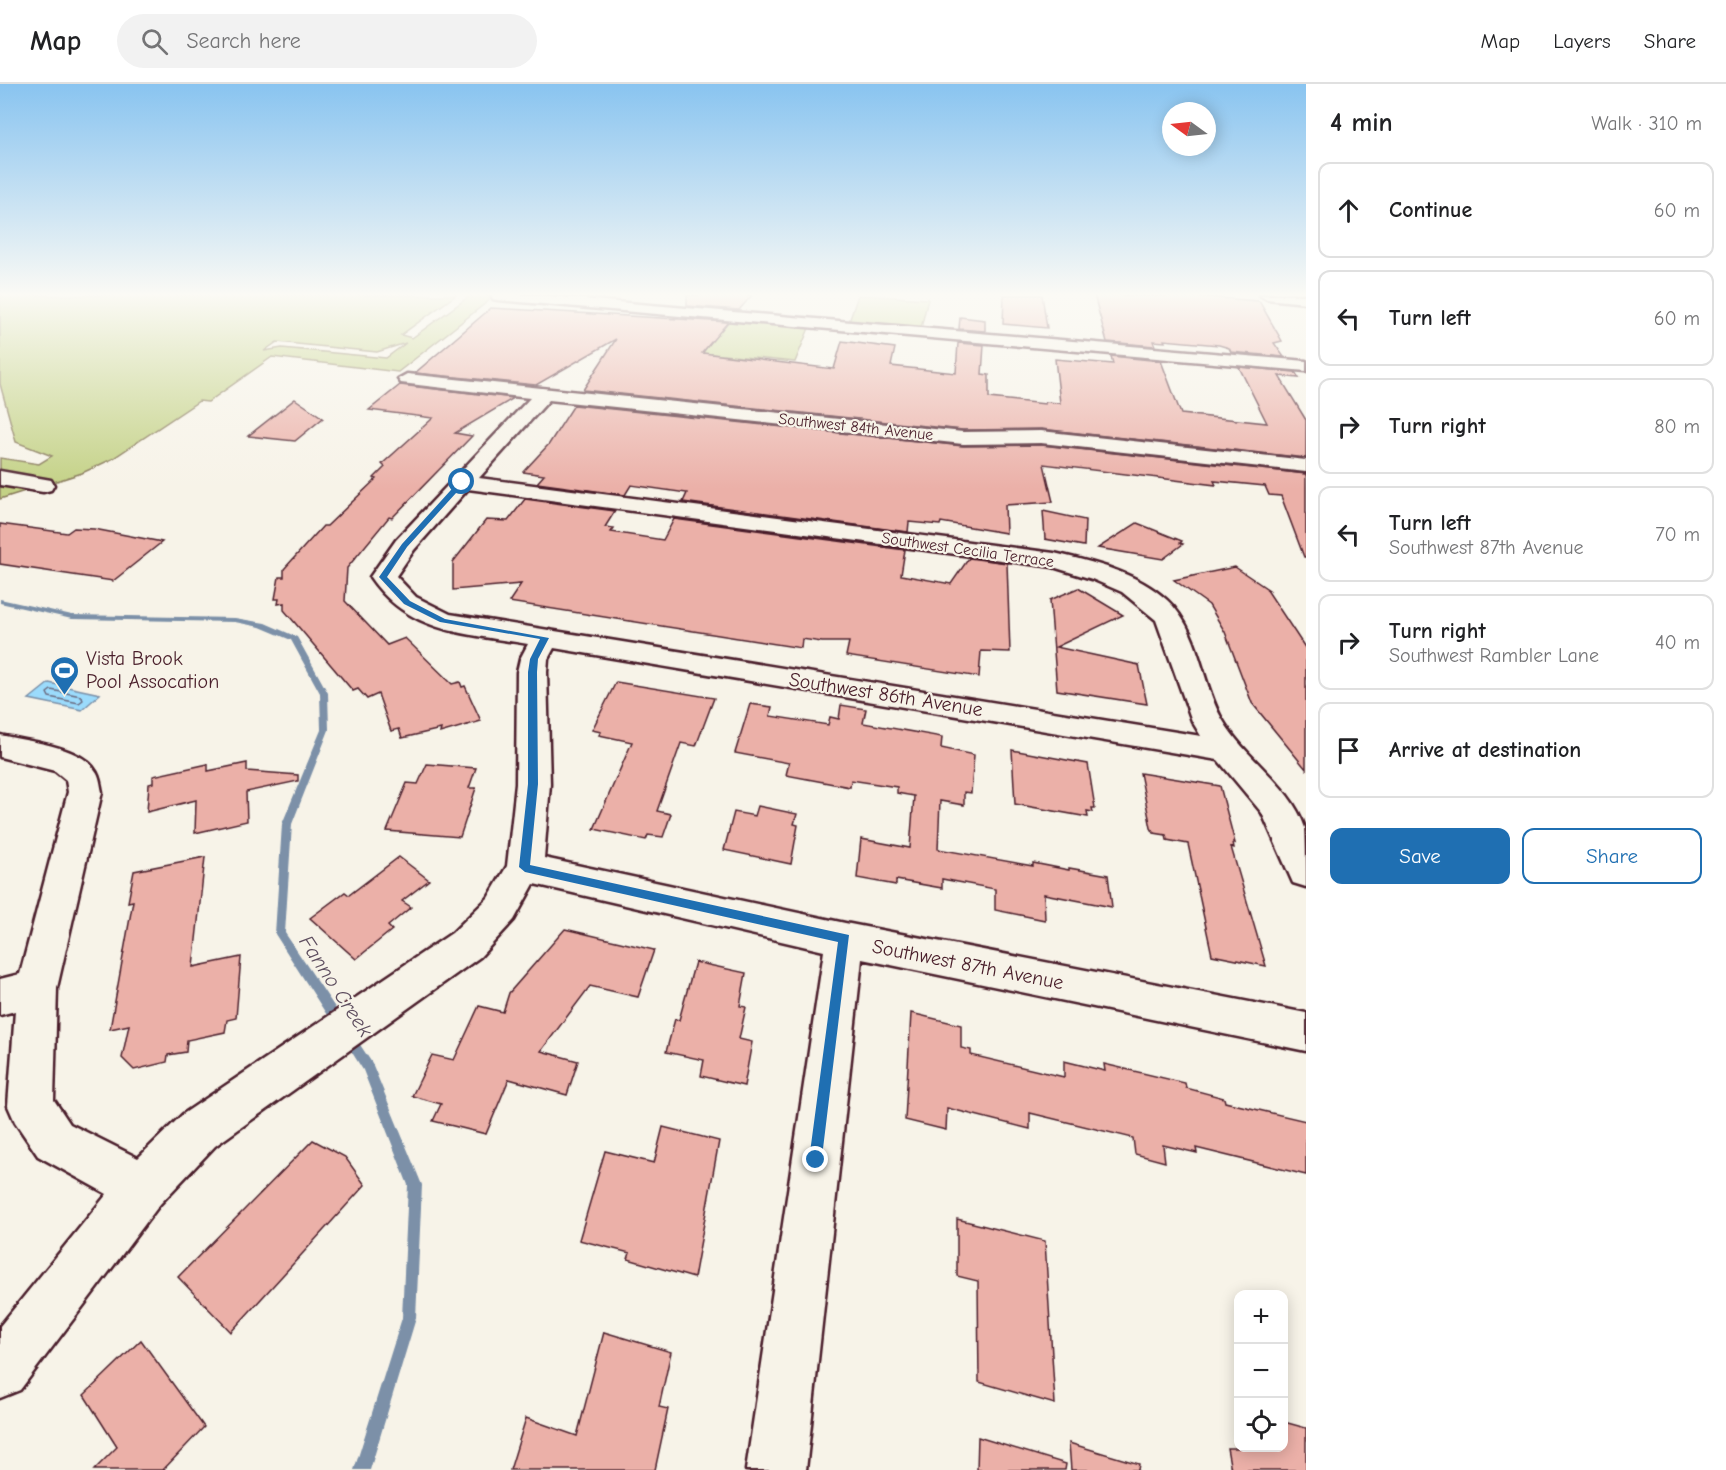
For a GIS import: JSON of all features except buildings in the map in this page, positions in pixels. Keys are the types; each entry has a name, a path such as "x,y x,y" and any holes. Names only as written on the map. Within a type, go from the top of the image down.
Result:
{"street":[{"path":"1233,360 1306,366"},
{"name":"Southwest 84th Avenue","path":"406,378 963,438 1041,437 1306,466"},
{"path":"462,482 545,393"},
{"path":"0,478 43,485"},
{"name":"Southwest 86th Avenue","path":"462,482 405,545 383,577 407,603 443,621 1228,751"},
{"name":"Southwest Cecilia Terrace","path":"462,482 1054,560 1090,569 1136,589 1158,605 1169,618 1207,721 1228,751 1274,804 1287,826 1306,873"},
{"path":"0,1370 143,1187 199,1130 466,945 485,928 515,889 525,867 533,784 532,672 534,659 544,638"},
{"path":"0,746 66,762 82,775 85,792 19,992 31,1106 54,1140 143,1187"},
{"name":"Southwest 87th Avenue","path":"525,867 845,939 1306,1032"},
{"path":"776,1470 845,939"}],"green space":[{"path":"0,360 268,360 208,402 199,401 112,459 82,473 0,499 0,458 39,464 52,456 16,442 0,384"},
{"path":"295,360 414,360 398,372"},
{"path":"771,360 796,360 795,362"}],"water":[{"name":"Vista Brook Pool Assocation","path":"49,683 100,694 82,710 29,699"}],"waterway":[{"name":"Fanno Creek","path":"0,601 72,617 235,620 262,625 294,639 324,693 325,730 287,824 280,934 338,1022"},
{"name":"Fanno Creek","path":"349,1038 368,1067 415,1185 409,1318 362,1470"}],"place":[{"name":"Vista Brook Pool Assocation","path":"65,696"}],"route":[{"path":"462,482 405,545 383,577 407,603 443,621 544,638 534,659 532,672 533,784 525,867 845,939 816,1160"}]}
